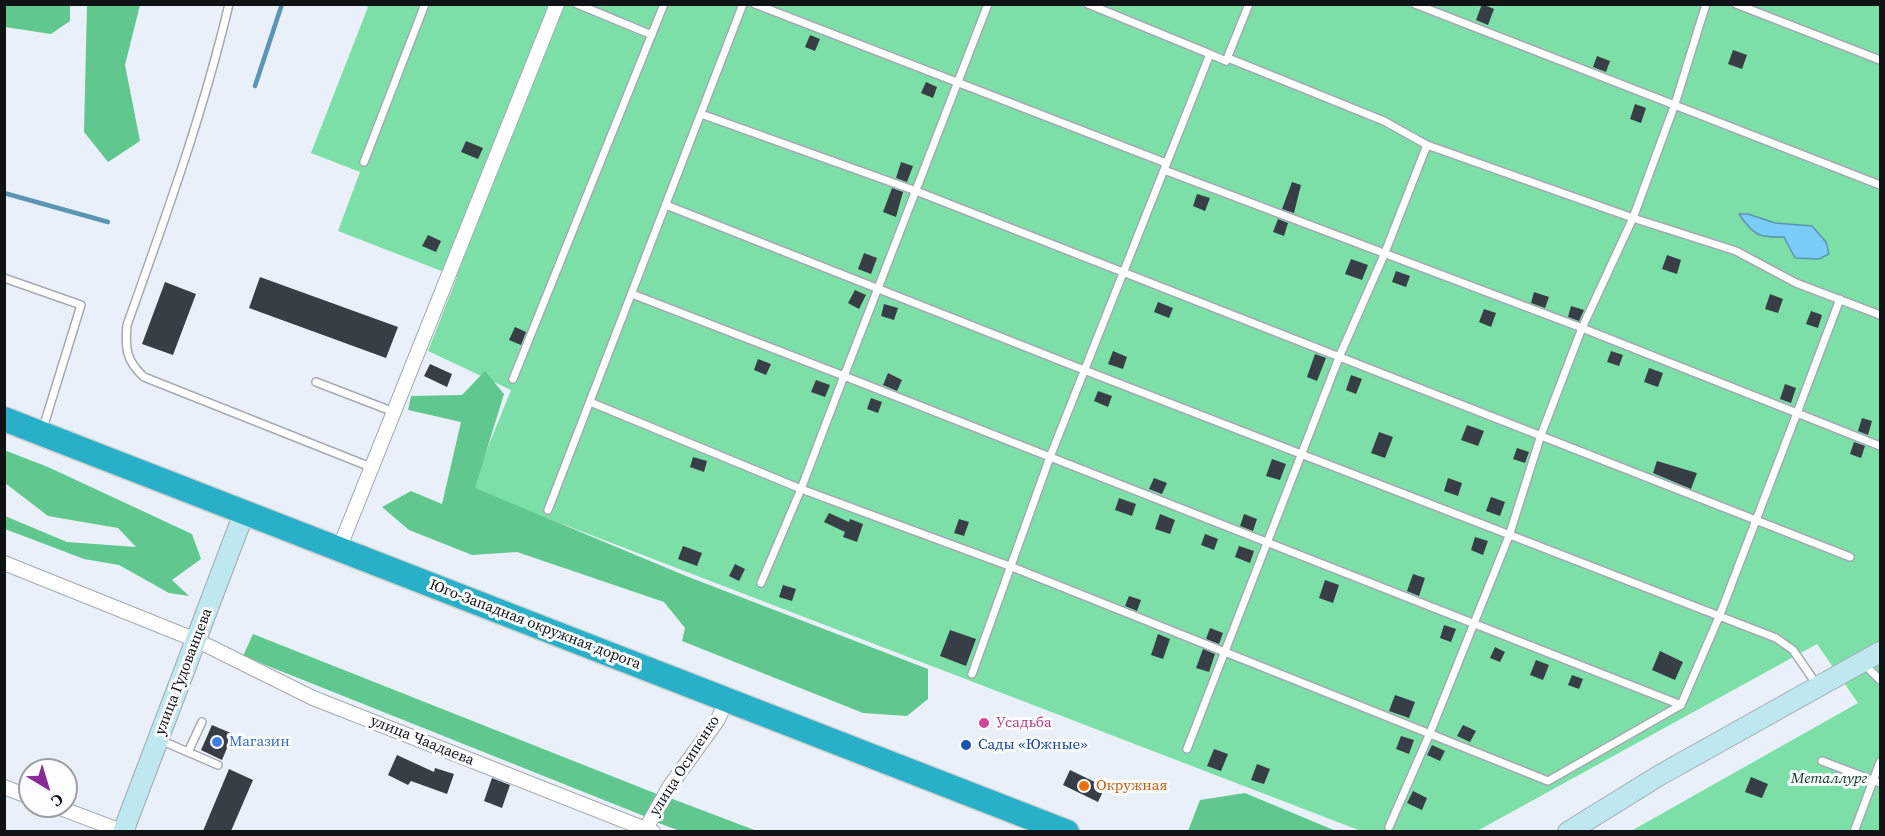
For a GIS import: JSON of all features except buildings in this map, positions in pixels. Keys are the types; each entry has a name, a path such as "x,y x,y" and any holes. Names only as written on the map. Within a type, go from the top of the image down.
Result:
{"highway":[{"name":"Юго-Западная окружная дорога","path":"4,419 1067,831"}],"street":[{"path":"339,549 557,4"},
{"name":"улица Гудованцева","path":"123,831 244,513"},
{"name":"улица Чаадаева","path":"4,563 196,640 314,698 647,830"},
{"path":"1568,831 1660,775 1881,652"},
{"name":"улица Осипенко","path":"647,830 670,786 717,721 727,700"},
{"path":"78,814 123,831"}],"lane":[{"path":"229,4 214,69 178,185 127,325 125,347 131,366 144,377 373,468"},
{"path":"364,162 425,4"},
{"path":"577,4 652,35"},
{"path":"513,379 664,4"},
{"path":"548,510 743,4"},
{"path":"755,4 958,82 1384,255 1582,328 1881,446"},
{"path":"761,583 801,489 988,4"},
{"path":"1088,4 1226,61 1249,4"},
{"path":"1415,4 1881,185"},
{"path":"1389,827 1430,734 1509,536 1541,435 1582,328 1633,218 1675,104 1706,4"},
{"path":"1736,4 1881,60"},
{"path":"972,674 1050,457 1210,54"},
{"path":"1228,58 1384,121 1427,145 1633,218 1736,251 1796,283 1881,315"},
{"path":"701,114 916,191 1123,273 1340,355 1850,557"},
{"path":"1187,749 1340,355 1384,255 1427,145"},
{"path":"666,205 1509,536 1776,638 1793,650 1818,687"},
{"path":"4,278 81,305 41,434"},
{"path":"632,294 1681,705"},
{"path":"590,402 801,489 1012,567 1548,781 1681,705 1757,521 1840,300"},
{"path":"316,382 394,412"},
{"path":"1863,662 1881,680"},
{"path":"188,752 202,722"},
{"path":"158,739 218,765"},
{"path":"1822,761 1877,782"},
{"path":"1854,831 1877,782 1881,762"}],"green space":[{"path":"4,5 70,5 70,21 51,34 5,27"},
{"path":"87,5 140,5 125,65 140,141 108,162 84,132"},
{"name":"Металлург","path":"362,5 1880,5 1880,831 1631,831 1858,703 1817,644 1477,831 1361,831 471,489 511,390 428,351 457,277 338,231 360,172 311,153 368,7"},
{"path":"485,371 504,394 475,488 686,576 928,669 928,699 907,716 863,713 682,641 685,628 664,602 517,552 472,555 409,530 382,507 411,491 442,504 461,422 408,410 411,396 462,395"},
{"path":"4,450 48,467 192,534 201,559 172,580 189,596 169,593 119,565 84,559 5,529 5,516 67,542 136,547 118,528 48,516 5,483"},
{"path":"253,634 657,794 644,816 243,656"},
{"path":"1245,793 1336,831 1188,831 1200,800"},
{"path":"670,798 757,831 680,831 656,822"}],"water":[{"path":"1739,214 1748,214 1775,223 1812,226 1826,242 1829,254 1819,259 1795,258 1784,237 1757,234 1748,227"}],"waterway":[{"path":"255,86 282,4"},
{"path":"4,193 108,222"}],"place":[{"name":"Усадьба","path":"984,723"},
{"name":"Магазин","path":"217,742"},
{"name":"Сады «Южные»","path":"966,745"},
{"name":"Окружная","path":"1084,786"}]}
